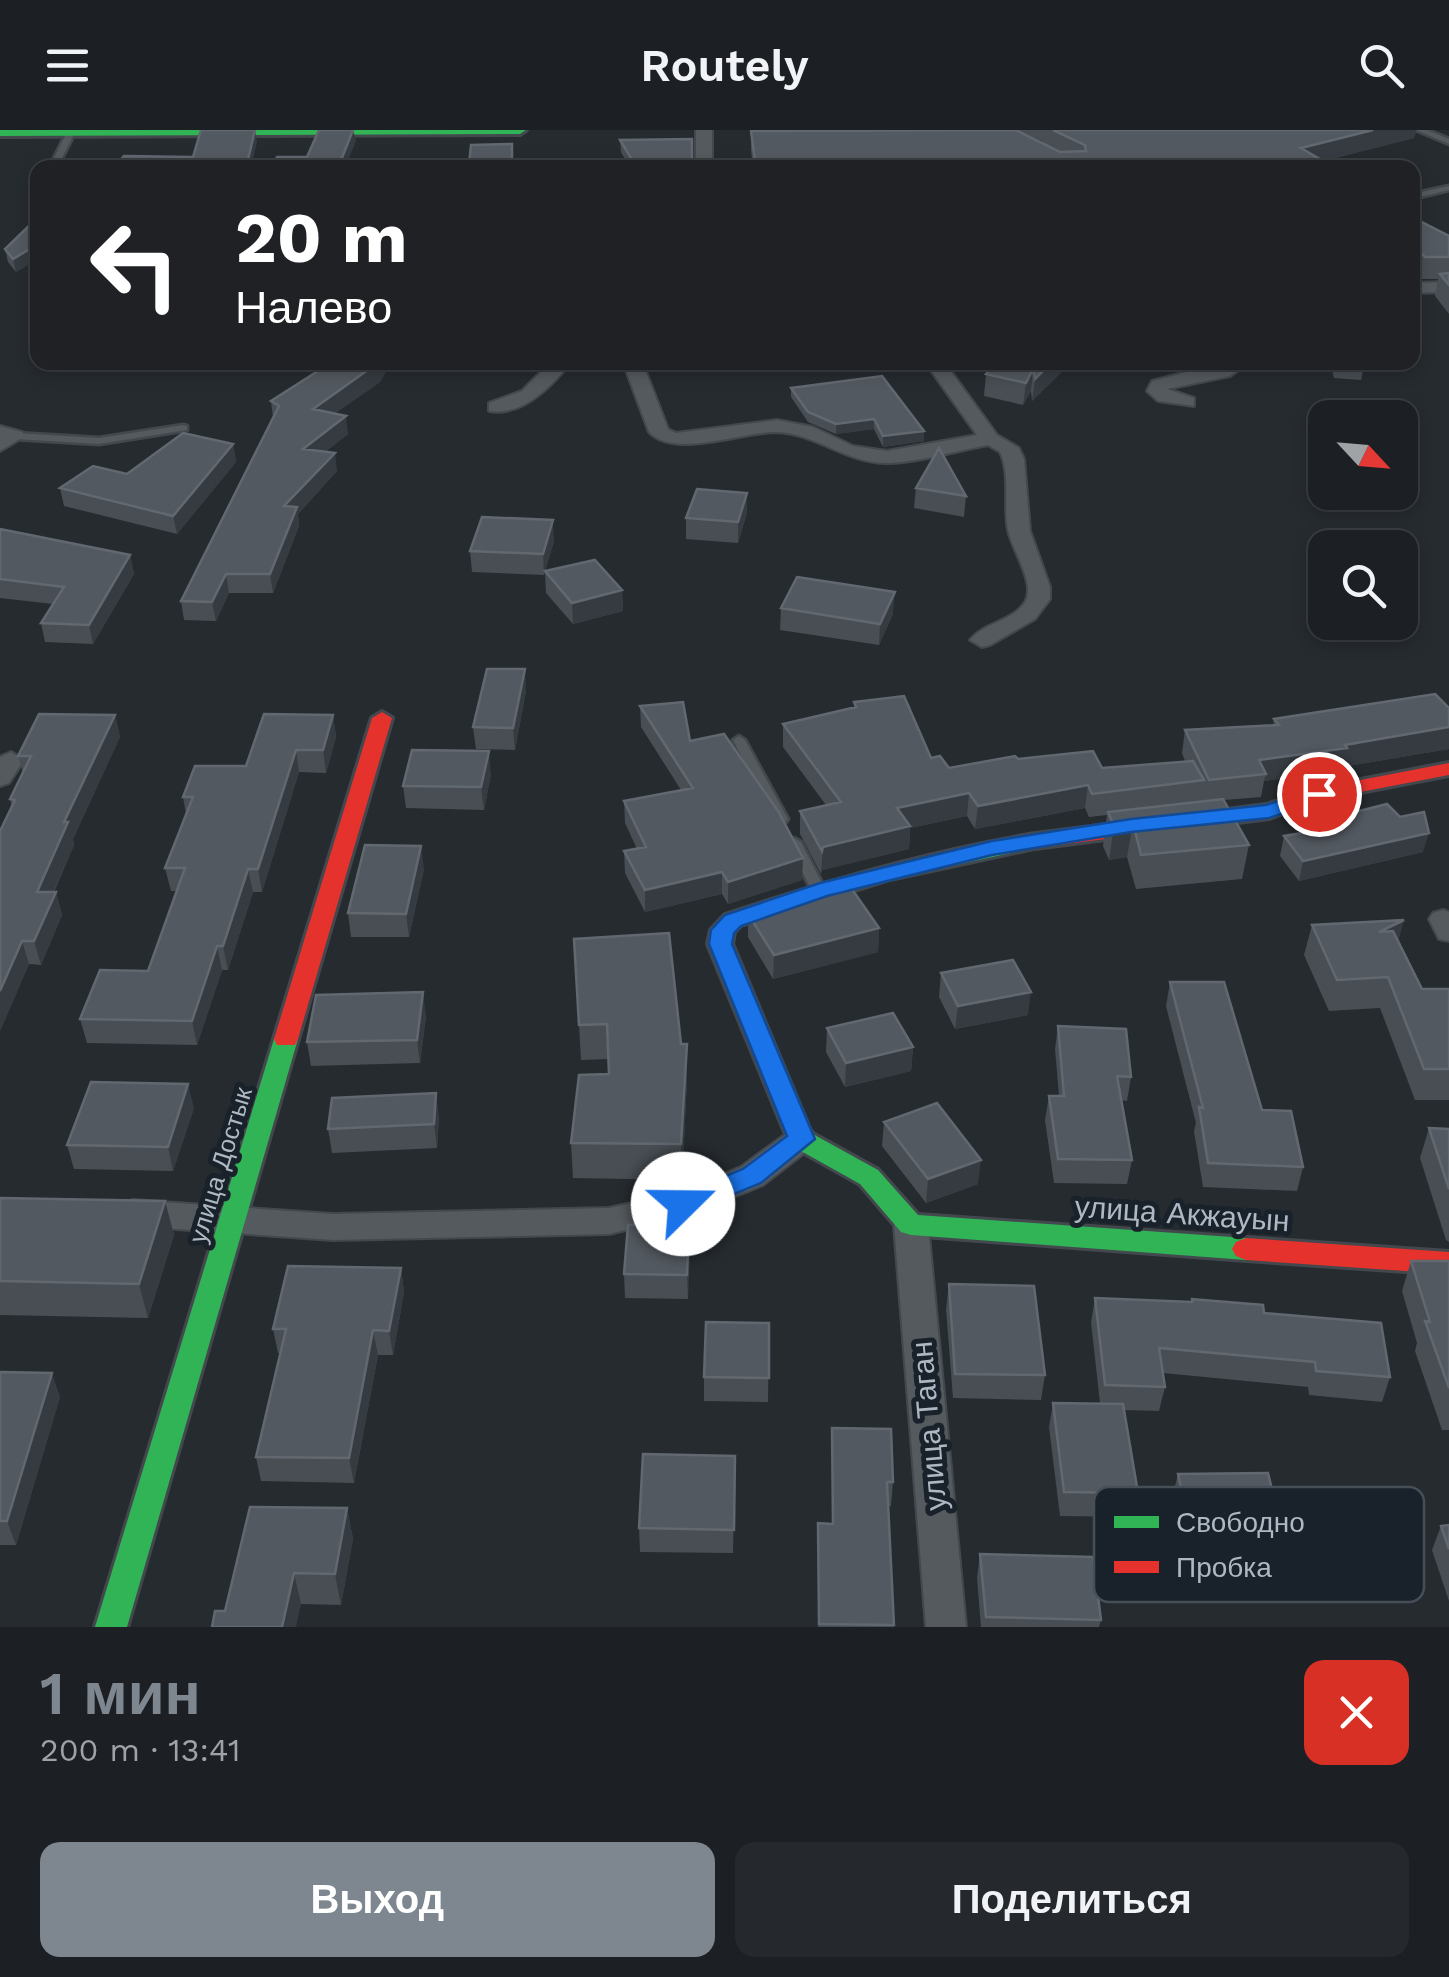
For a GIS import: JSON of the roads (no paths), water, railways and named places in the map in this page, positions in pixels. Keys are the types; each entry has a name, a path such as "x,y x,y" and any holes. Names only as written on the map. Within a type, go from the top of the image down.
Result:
{"street":[{"path":"0,132 520,130"},
{"path":"704,130 704,160"},
{"path":"1420,288 1449,287"},
{"path":"496,407 530,395 554,370"},
{"path":"634,370 659,432 666,438 680,440 777,426 806,431 848,451 887,457 990,439"},
{"path":"940,370 990,439 1009,448 1014,459 1020,531 1040,594 1031,612 982,640"},
{"path":"1187,402 1165,397 1156,391 1159,384 1226,370"},
{"name":"улица Достык","path":"111,1627 382,718"},
{"path":"911,1226 869,1177 802,1139 720,944 723,930 733,920 820,891 992,848 1131,826 1269,811 1319,794 1449,769"},
{"path":"97,1210 332,1227 609,1220 683,1204 752,1176 802,1139"},
{"name":"улица Акжауын","path":"911,1226 1449,1263"},
{"name":"улица Таган","path":"911,1226 946,1627"}],"lane":[{"path":"56,160 72,130"},
{"path":"1420,130 1449,142"},
{"path":"1420,196 1449,188"},
{"path":"5,438 99,441 183,428"},
{"path":"739,740 820,891"}]}
